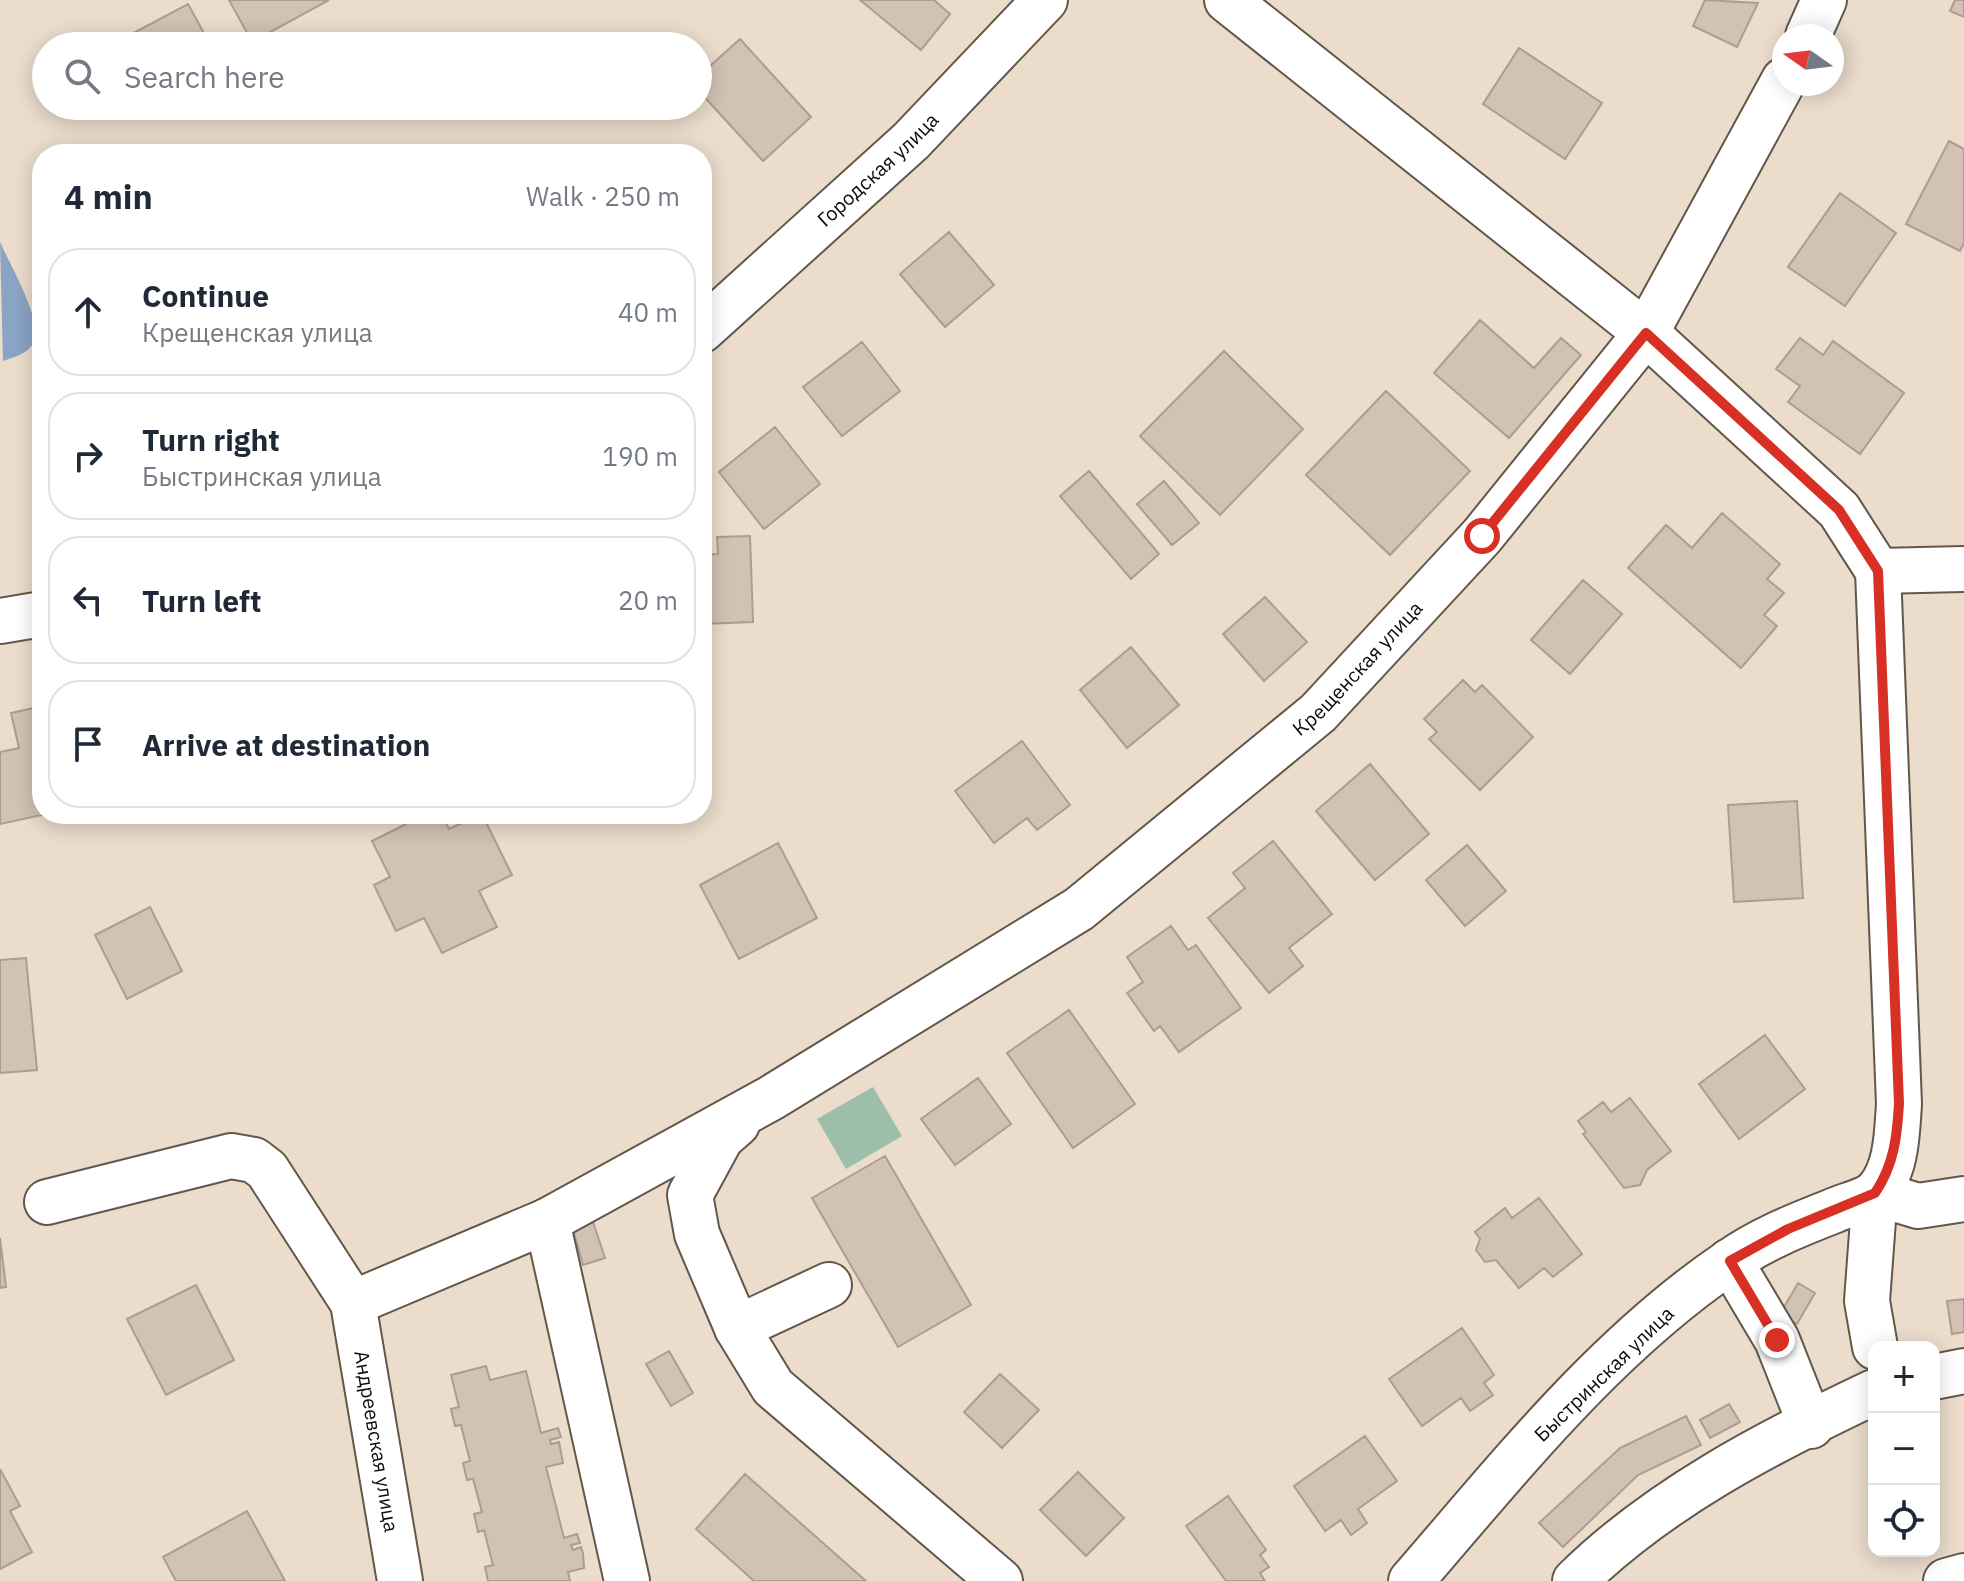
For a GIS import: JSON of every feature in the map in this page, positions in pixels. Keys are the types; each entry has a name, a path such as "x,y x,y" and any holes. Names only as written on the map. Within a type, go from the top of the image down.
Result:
{"street":[{"name":"Городская улица","path":"712,321 911,141 1045,0"},
{"path":"1227,0 1646,333 1839,510 1878,571 1899,1104 1892,1160 1875,1193 1867,1301 1874,1341"},
{"path":"1813,24 1824,0"},
{"name":"Крещенская улица","path":"771,1098 1079,909 1318,713 1482,536 1646,333 1775,96"},
{"path":"1878,571 1964,569"},
{"path":"0,621 32,616"},
{"path":"47,1202 231,1156 254,1160 267,1170 353,1303 547,1221 771,1098"},
{"path":"771,1098 721,1138 690,1195 697,1234 737,1328 773,1387 1000,1581"},
{"path":"1875,1193 1918,1206 1964,1199"},
{"name":"Быстринская улица","path":"1411,1581 1573,1399 1629,1344 1730,1261 1788,1229 1875,1193"},
{"path":"547,1221 623,1565 658,1581"},
{"path":"1730,1261 1777,1340 1811,1426"},
{"path":"737,1328 829,1285"},
{"name":"Андреевская улица","path":"353,1303 400,1581"},
{"path":"1940,1376 1964,1371"},
{"path":"1575,1581 1645,1518 1692,1488 1868,1395"},
{"path":"1946,1581 1964,1576"}],"green space":[{"path":"873,1087 902,1136 846,1169 817,1119"}],"water":[{"path":"0,242 32,314 32,344 20,354 3,361"}],"building":[{"path":"229,0 329,0 270,32 247,32"},
{"path":"860,0 934,0 950,14 921,50"},
{"path":"1705,0 1758,3 1737,47 1693,26"},
{"path":"1955,0 1964,0 1964,17 1950,11"},
{"path":"188,4 203,32 135,32"},
{"path":"740,39 811,117 763,161 712,105 712,64"},
{"path":"1519,48 1602,103 1565,159 1483,104"},
{"path":"1949,141 1964,149 1964,243 1960,251 1906,224"},
{"path":"1840,193 1896,233 1845,306 1788,267"},
{"path":"949,232 994,285 945,327 900,274"},
{"path":"1480,320 1534,368 1561,338 1581,355 1509,438 1434,373"},
{"path":"1800,338 1823,355 1833,341 1904,393 1860,454 1788,402 1800,386 1776,369"},
{"path":"862,342 900,391 842,436 803,387"},
{"path":"1224,351 1303,429 1220,515 1140,436"},
{"path":"1386,391 1470,471 1390,555 1306,475"},
{"path":"775,427 820,484 764,529 719,472"},
{"path":"1089,471 1159,554 1131,579 1060,496"},
{"path":"1164,481 1199,523 1172,545 1137,504"},
{"path":"1722,513 1780,564 1767,579 1784,593 1764,615 1777,626 1741,668 1628,568 1666,525 1692,548"},
{"path":"750,536 753,622 712,624 712,554 718,554 717,537"},
{"path":"1583,580 1622,614 1570,674 1531,640"},
{"path":"1265,597 1307,642 1264,681 1223,634"},
{"path":"1131,647 1179,705 1127,748 1080,690"},
{"path":"1463,680 1475,692 1482,685 1533,737 1480,790 1429,739 1437,732 1424,719"},
{"path":"32,708 32,817 0,824 0,752 19,748 11,713"},
{"path":"1022,741 1070,805 1037,830 1027,818 994,843 955,791"},
{"path":"1370,764 1429,834 1375,880 1316,811"},
{"path":"1797,801 1803,898 1734,902 1728,805"},
{"path":"406,824 447,824 449,829 460,824 487,824 512,875 479,891 497,927 442,953 424,918 396,931 374,885 390,877 372,841"},
{"path":"1273,841 1332,914 1289,948 1303,966 1269,993 1208,918 1245,888 1233,873"},
{"path":"778,843 817,918 739,959 700,885"},
{"path":"1467,845 1506,891 1465,926 1426,880"},
{"path":"150,907 182,971 127,999 95,935"},
{"path":"1171,926 1188,950 1196,945 1241,1008 1179,1052 1160,1026 1154,1031 1127,993 1143,982 1127,957"},
{"path":"26,958 37,1070 0,1073 0,960"},
{"path":"1069,1010 1135,1104 1073,1148 1007,1053"},
{"path":"1765,1035 1805,1089 1739,1139 1699,1084"},
{"path":"978,1078 1011,1124 955,1165 921,1119"},
{"path":"1630,1098 1671,1151 1647,1170 1640,1185 1624,1188 1583,1134 1586,1132 1578,1121 1603,1102 1611,1112"},
{"path":"885,1156 971,1305 898,1347 812,1198"},
{"path":"1539,1198 1582,1254 1553,1277 1544,1268 1519,1288 1496,1260 1485,1262 1476,1250 1480,1239 1475,1232 1505,1208 1512,1218"},
{"path":"592,1219 605,1258 583,1265 572,1226"},
{"path":"0,1238 6,1287 0,1288"},
{"path":"1798,1283 1815,1293 1797,1324 1780,1314"},
{"path":"196,1285 234,1360 166,1395 127,1319"},
{"path":"1964,1299 1964,1332 1952,1334 1947,1301"},
{"path":"1462,1328 1494,1375 1484,1383 1493,1395 1470,1411 1461,1398 1422,1426 1389,1379"},
{"path":"669,1351 693,1393 671,1406 646,1364"},
{"path":"486,1366 490,1380 526,1371 541,1433 558,1428 561,1437 550,1440 551,1444 559,1442 563,1463 546,1467 564,1538 577,1534 580,1543 571,1545 573,1550 581,1547 583,1553 584,1568 568,1572 570,1581 488,1581 485,1567 493,1565 484,1530 478,1532 474,1514 482,1512 473,1479 467,1480 463,1463 470,1461 461,1425 455,1426 451,1409 459,1407 451,1375"},
{"path":"1000,1374 1039,1410 1002,1448 964,1412"},
{"path":"1729,1404 1740,1422 1710,1438 1700,1420"},
{"path":"1686,1416 1701,1445 1638,1475 1563,1547 1539,1523 1620,1448"},
{"path":"1365,1436 1397,1481 1358,1509 1367,1523 1351,1535 1341,1520 1325,1531 1294,1486"},
{"path":"0,1469 20,1506 10,1511 32,1552 0,1569"},
{"path":"1078,1472 1124,1518 1086,1556 1040,1510"},
{"path":"745,1474 866,1581 754,1581 696,1529"},
{"path":"1228,1496 1266,1550 1260,1555 1269,1567 1260,1573 1265,1581 1226,1581 1186,1526"},
{"path":"247,1511 285,1581 176,1581 163,1557"}],"route":[{"path":"1482,536 1646,333 1839,510 1878,571 1883,763 1899,1104 1897,1134 1892,1160 1875,1193 1788,1229 1730,1261 1777,1340"}]}
